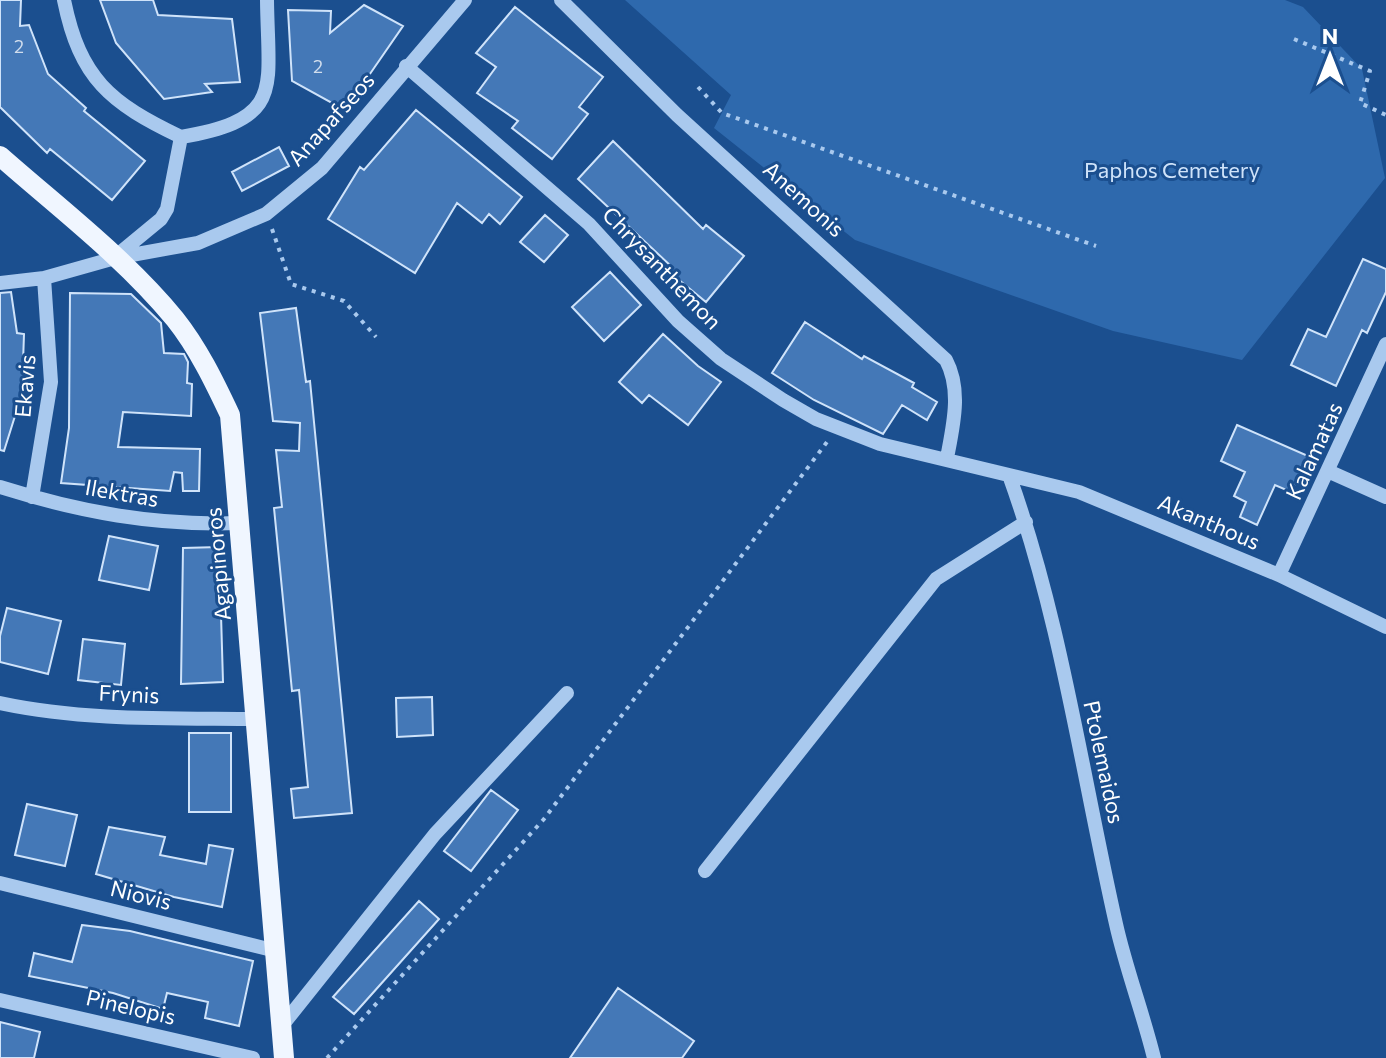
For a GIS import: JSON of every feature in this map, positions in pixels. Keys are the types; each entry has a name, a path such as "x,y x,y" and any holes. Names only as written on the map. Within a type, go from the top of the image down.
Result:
{"main road":[{"name":"Agapinoros","path":"0,156 115,258 174,318 215,382 230,415 272,950 284,1058"}],"street":[{"path":"64,0 71,34 83,64 111,95 140,117 181,137 212,131 254,112 264,100 269,67 267,0"},
{"name":"Anapafseos","path":"0,283 44,278 115,258 198,243 266,214 322,168 465,0"},
{"name":"Anemonis","path":"561,0 677,115 946,360 952,371 955,395 947,458"},
{"name":"Chrysanthemon","path":"406,66 589,224 678,321 721,359 783,400 837,428 880,444 1009,475"},
{"path":"115,258 161,219 167,209 181,137"},
{"name":"Ekavis","path":"32,497 51,382 44,278"},
{"name":"Kalamatas","path":"1279,575 1330,472 1386,344"},
{"path":"1330,472 1386,497"},
{"name":"Ptolemaidos","path":"1009,475 1026,522 1063,673 1116,928 1154,1058"},
{"name":"Akanthous","path":"1009,475 1079,492 1279,575 1386,627"},
{"name":"Ilektras","path":"0,487 115,518 186,525 239,523"},
{"path":"705,871 936,579 1026,522"},
{"path":"281,1027 435,834 567,693"},
{"name":"Frynis","path":"0,703 38,711 143,718 256,719"},
{"name":"Niovis","path":"0,883 272,950"},
{"name":"Pinelopis","path":"0,1000 253,1058"}],"path":[{"path":"1294,39 1370,71 1360,103 1386,115"},
{"path":"698,87 722,113 1096,246"},
{"path":"266,214 291,284 344,301 376,337"},
{"path":"327,1058 544,819 837,428"}],"green space":[{"name":"Paphos Cemetery","path":"625,0 1285,0 1303,7 1362,69 1385,178 1242,360 1113,331 855,240 714,128 731,95"}],"building":[{"path":"0,0 21,0 20,26 29,25 48,74 86,108 84,111 145,161 112,200 50,149 47,153 0,107"},
{"path":"100,0 153,0 158,15 232,19 240,82 205,84 212,92 164,99 116,43"},
{"path":"364,5 403,26 363,84 341,108 292,81 288,10 331,11 330,33"},
{"path":"515,7 603,77 579,107 588,114 552,159 512,128 518,121 477,93 496,67 476,53"},
{"path":"416,110 522,197 500,224 489,214 482,223 457,203 415,273 328,219 360,167 364,170"},
{"path":"613,141 703,229 706,225 744,256 706,302 668,271 672,267 578,179"},
{"path":"279,147 289,166 242,191 232,172"},
{"path":"545,215 568,235 544,262 520,242"},
{"path":"1363,259 1386,269 1386,292 1367,333 1362,330 1336,386 1291,365 1308,329 1326,337"},
{"path":"610,272 641,305 604,341 572,307"},
{"path":"11,292 17,333 24,334 23,363 31,365 4,451 0,450 0,293"},
{"path":"70,293 131,294 161,323 164,353 184,354 188,362 187,383 192,384 191,416 123,412 118,447 200,449 199,491 183,491 182,473 174,472 170,491 61,483 69,428"},
{"path":"296,308 306,382 310,381 352,813 294,818 291,789 308,787 299,690 292,691 274,508 282,507 276,450 299,451 300,423 273,421 260,313"},
{"path":"805,322 862,359 864,356 914,383 912,387 937,402 927,420 902,405 883,434 814,400 772,373"},
{"path":"663,334 721,382 688,425 649,395 642,403 619,382"},
{"path":"1237,425 1308,456 1291,492 1275,485 1257,525 1240,517 1246,502 1234,496 1245,472 1221,461"},
{"path":"109,536 158,546 149,590 99,580"},
{"path":"219,547 223,682 181,684 183,548"},
{"path":"7,608 61,621 48,674 0,662 0,636"},
{"path":"83,639 125,644 121,685 78,680"},
{"path":"432,697 433,735 397,737 396,698"},
{"path":"189,733 231,733 231,812 189,812"},
{"path":"491,790 518,810 471,871 444,851"},
{"path":"27,804 77,815 65,866 15,855"},
{"path":"109,827 165,837 160,855 206,864 209,845 233,849 222,907 174,897 96,874"},
{"path":"419,901 439,919 354,1014 333,997"},
{"path":"82,925 130,931 253,961 239,1026 205,1018 208,1002 167,993 163,1009 113,993 29,976 34,953 72,962"},
{"path":"618,988 694,1041 682,1058 570,1058"},
{"path":"0,1022 40,1032 34,1058 0,1058"}]}
